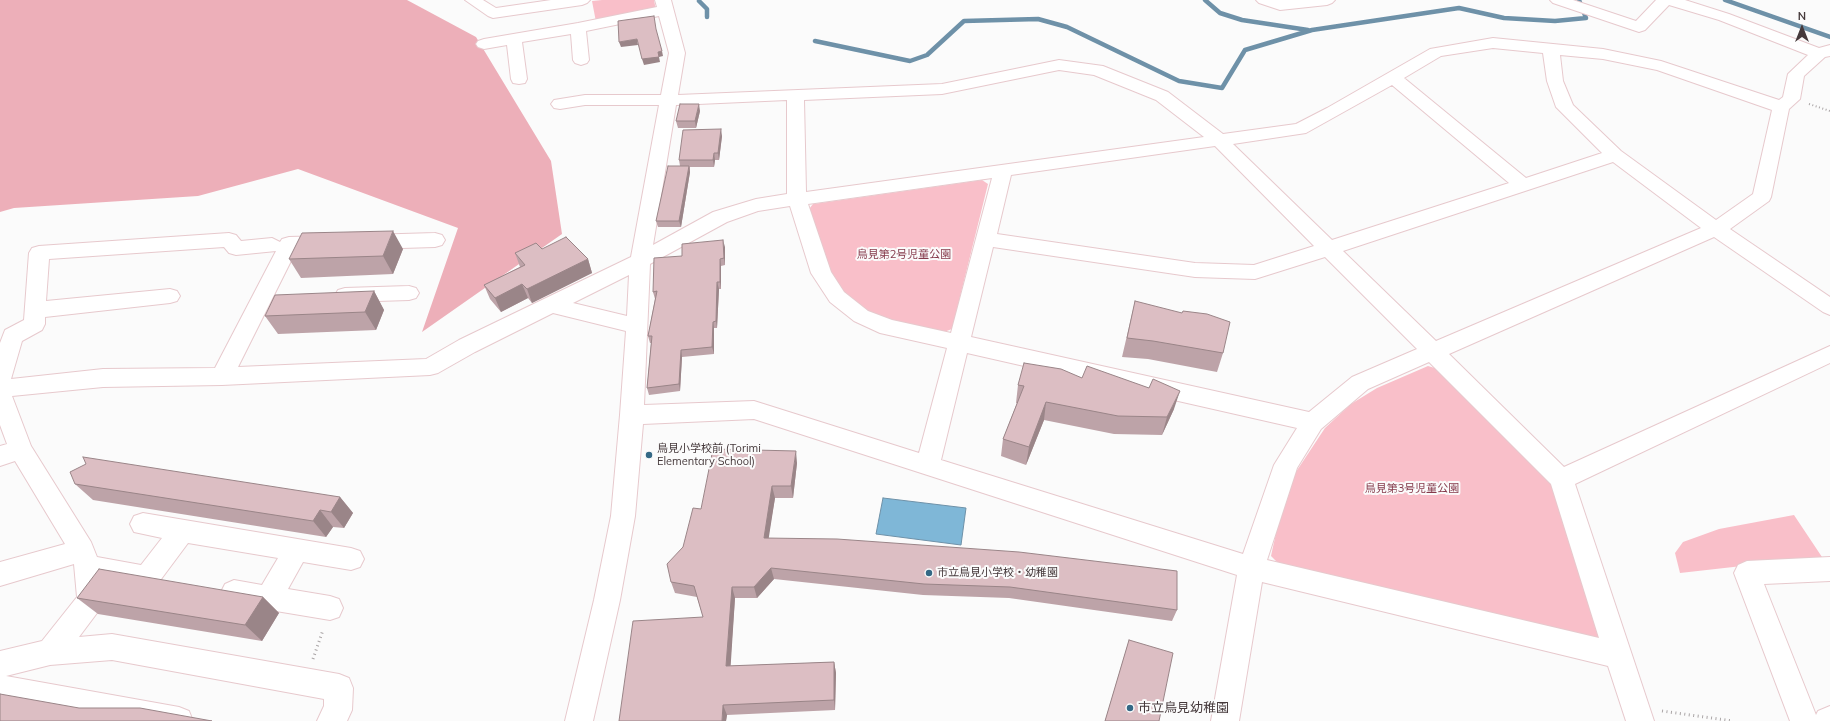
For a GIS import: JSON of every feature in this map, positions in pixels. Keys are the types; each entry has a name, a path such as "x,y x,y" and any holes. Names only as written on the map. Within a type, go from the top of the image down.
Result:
{"street":[{"path":"473,0 493,13 582,0"},
{"path":"1264,0 1280,5 1327,0"},
{"path":"1558,0 1639,27 1665,0"},
{"path":"1669,0 1724,17 1825,52"},
{"path":"484,44 578,28 667,4 677,53 640,261 632,415 622,516 608,600 580,721"},
{"path":"578,28 581,60"},
{"path":"514,40 519,79"},
{"path":"0,388 103,378 222,376 430,367 467,346 640,261 720,217 756,205 1300,129 1333,112 1436,52 1493,43 1603,54 1660,66 1786,103"},
{"path":"1551,49 1555,81 1565,107 1615,155 1716,229 1830,307"},
{"path":"1225,721 1251,568 1286,465 1313,422 1360,383 1716,229 1762,197 1786,103 1796,74 1825,52"},
{"path":"560,104 585,100 669,100 942,89 1059,65 1097,70 1162,96 1218,140 1328,247 1561,479 1638,714"},
{"path":"1393,77 1523,185"},
{"path":"795,96 796,200 821,273 837,298 861,316 888,327 1313,422"},
{"path":"985,239 1195,270 1255,272 1328,247 1615,155"},
{"path":"928,465 1003,170"},
{"path":"0,379 13,336 34,324 39,253 229,240 236,248 272,245"},
{"path":"222,376 289,244 435,240"},
{"path":"324,296 409,292"},
{"path":"35,310 170,296"},
{"path":"262,299 285,298"},
{"path":"552,305 636,326"},
{"path":"1561,479 1830,354"},
{"path":"0,396 11,452 85,559 91,600 50,652 2,678"},
{"path":"632,415 754,410 1251,568 1620,656"},
{"path":"143,524 351,558"},
{"path":"0,574 85,559 159,580 182,531"},
{"path":"268,598 297,549"},
{"path":"1804,721 1747,573 1830,569"},
{"path":"208,588 330,608"},
{"path":"50,652 112,647 339,688 338,710 331,721"},
{"path":"2,678 179,721"}],"path":[{"path":"1786,103 1830,111"},
{"path":"1638,714 1732,721"}],"green space":[{"path":"654,0 656,10 596,22 592,1"},
{"name":"鳥見第2号児童公園","path":"982,180 988,184 952,329 944,332 897,323 869,311 853,301 841,289 829,270 809,209 813,204"},
{"name":"鳥見第3号児童公園","path":"1428,366 1438,369 1553,485 1603,633 1596,639 1279,564 1271,556 1286,487 1325,428 1351,404 1377,388"},
{"path":"1794,515 1822,557 1680,573 1675,553 1683,542 1719,529"}],"shaded area":[{"path":"0,0 407,0 476,37 551,161 562,234 422,332 458,228 298,169 198,196 14,208 0,212"}],"water":[{"path":"883,498 966,508 961,545 876,534"}],"building":[{"path":"654,16 662,51 658,52 659,57 642,59 637,39 619,42 618,21"},
{"path":"680,104 699,104 695,121 676,121"},
{"path":"721,129 718,153 714,153 713,160 679,160 683,130"},
{"path":"668,166 689,166 679,221 656,221"},
{"path":"393,231 383,256 289,259 302,233"},
{"path":"566,237 588,259 527,289 522,284 495,298 484,285 525,265 515,253 536,243 542,249"},
{"path":"723,240 724,258 720,259 720,282 717,282 716,321 713,322 712,347 681,350 679,384 647,388 652,336 648,336 657,291 653,292 654,258 682,256 682,244"},
{"path":"374,291 365,312 265,316 275,295"},
{"path":"1135,301 1182,313 1183,311 1207,314 1230,322 1223,353 1127,338"},
{"path":"1024,363 1061,369 1082,378 1087,366 1149,388 1153,379 1180,391 1167,417 1118,416 1046,402 1029,447 1003,439 1024,386 1018,385"},
{"path":"713,449 796,451 791,486 772,486 764,538 837,539 1019,552 1177,571 1177,610 1010,587 924,584 771,568 754,587 732,587 726,666 834,662 834,700 723,705 722,721 619,721 633,621 703,617 694,586 671,582 667,564 683,547 693,508 701,509"},
{"path":"83,457 340,497 331,512 320,510 313,521 75,484 70,472 86,464"},
{"path":"99,569 263,597 245,625 77,598"},
{"path":"1129,640 1173,653 1159,721 1105,721"},
{"path":"0,694 79,708 140,708 212,721 0,721"}],"waterway":[{"path":"1205,0 1220,13 1242,20 1308,30"},
{"path":"815,41 910,61 927,55 964,21 1038,19 1067,27 1179,81 1222,88 1245,50 1312,30 1459,8 1504,18 1555,21 1586,18 1579,0"},
{"path":"1725,0 1830,37"},
{"path":"699,1 707,9 707,17"}],"place":[{"name":"鳥見小学校前 (Torimi Elementary School)","path":"649,455"},
{"name":"市立鳥見小学校・幼稚園","path":"929,573"},
{"name":"市立鳥見幼稚園","path":"1130,708"}]}
